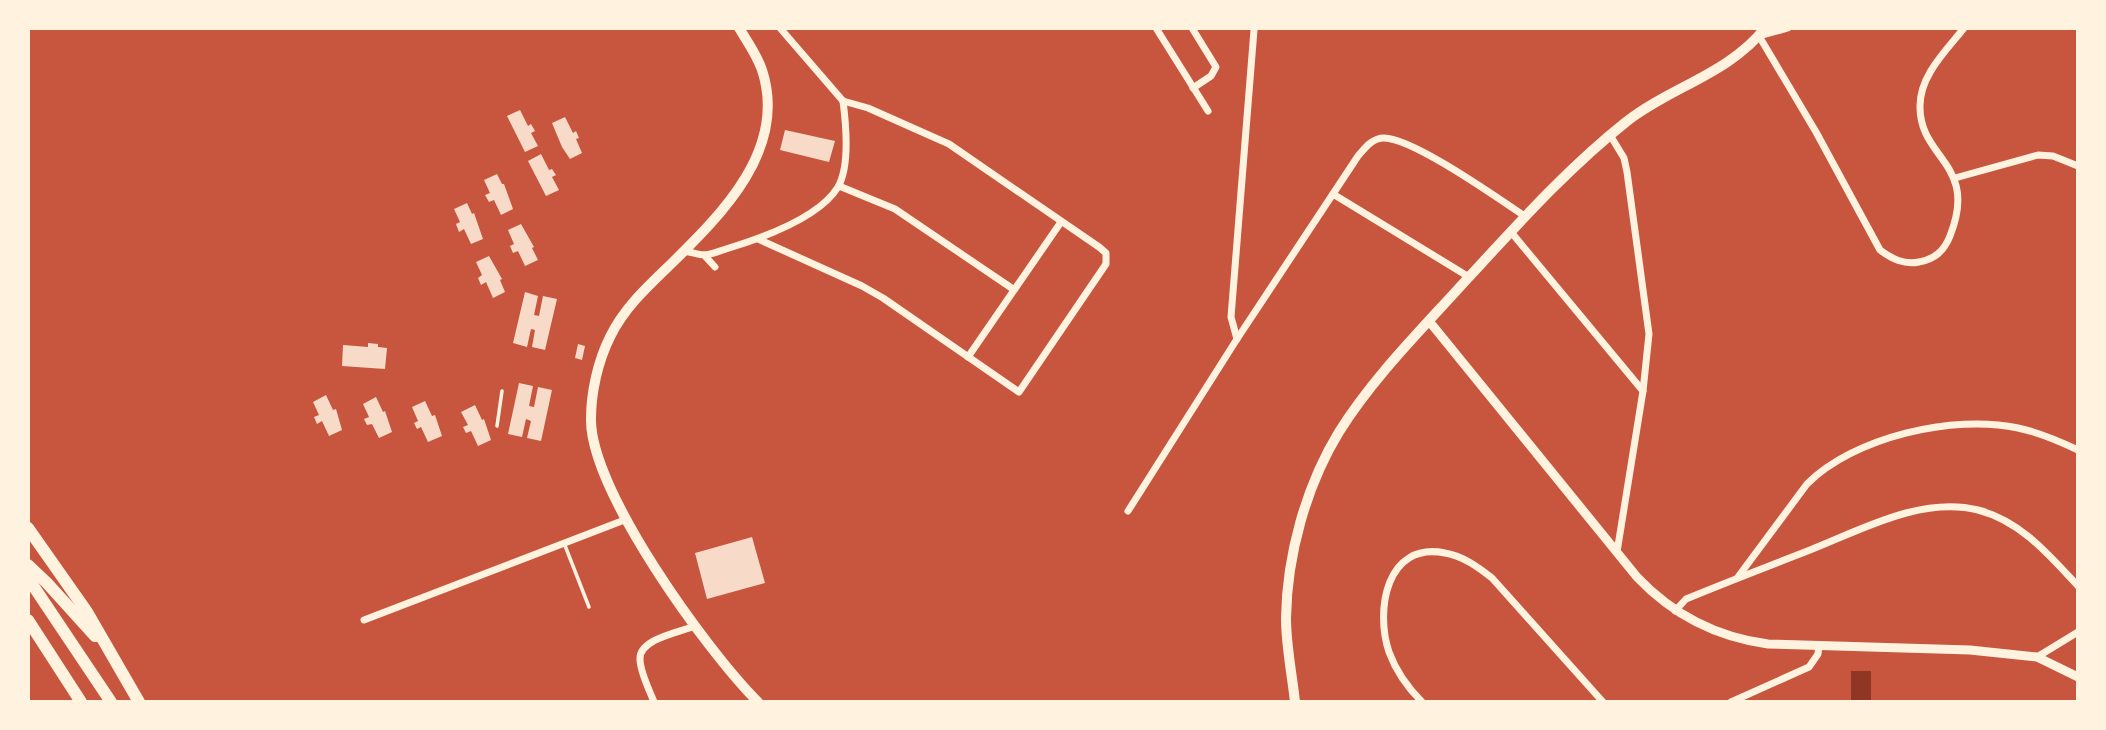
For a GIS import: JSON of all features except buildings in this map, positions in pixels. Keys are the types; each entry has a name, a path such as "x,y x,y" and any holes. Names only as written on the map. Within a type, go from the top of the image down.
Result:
{"highway":[{"path":"28,528 80,602 139,702"},
{"path":"28,565 114,657"},
{"path":"28,578 111,702"},
{"path":"28,620 81,702"}],"main road":[{"path":"739,28 762,69 767,90 768,113 763,139 752,167 736,194 621,316 598,369 591,420 594,444 602,469 651,561 695,626 758,702"},
{"path":"1295,702 1286,620 1288,591 1300,526 1311,492 1339,432 1387,369 1469,277 1610,135 1648,107 1721,66 1762,32"}],"street":[{"path":"758,239 862,286 1019,392 1106,264 1106,253 948,144 881,113 843,102 780,28"},
{"path":"1156,28 1208,111"},
{"path":"1192,28 1216,67 1211,76 1193,88"},
{"path":"1788,28 1762,32 1880,250 1889,257 1912,264 1929,261 1940,254 1954,227 1958,207 1955,178 1931,142 1919,108 1928,74 1964,28"},
{"path":"1237,339 1231,317 1254,30"},
{"path":"684,251 704,255 758,239 781,230 825,201 839,186 846,144 843,102"},
{"path":"1610,135 1624,158 1627,172 1647,310 1648,359 1617,552"},
{"path":"1128,511 1333,194 1373,141 1390,139 1411,146 1526,217"},
{"path":"1955,178 2038,155 2053,156 2078,166"},
{"path":"839,186 895,209 1013,289"},
{"path":"1333,194 1469,277"},
{"path":"968,357 1061,222"},
{"path":"1511,232 1643,391"},
{"path":"704,255 715,267"},
{"path":"1429,321 1652,593 1675,611 1700,625 1743,640 1819,646 1969,650 2037,657 2078,677"},
{"path":"1738,578 1819,472 1874,442 1933,428 1996,425 2018,428 2078,450"},
{"path":"1675,611 1686,599 1894,517 1939,508 1979,510 2021,530 2078,586"},
{"path":"364,620 627,519"},
{"path":"1422,702 1398,671 1390,654 1383,616 1388,583 1396,570 1420,554 1432,552 1457,556 1492,578 1604,702"},
{"path":"654,702 641,667 641,651 653,641 695,626"},
{"path":"2037,657 2078,632"},
{"path":"1731,702 1809,667 1818,654 1819,646"}],"lane":[{"path":"497,426 502,391"},
{"path":"564,543 589,607"}],"shaded area":[{"path":"1851,671 1871,671 1871,702 1851,702"}]}
